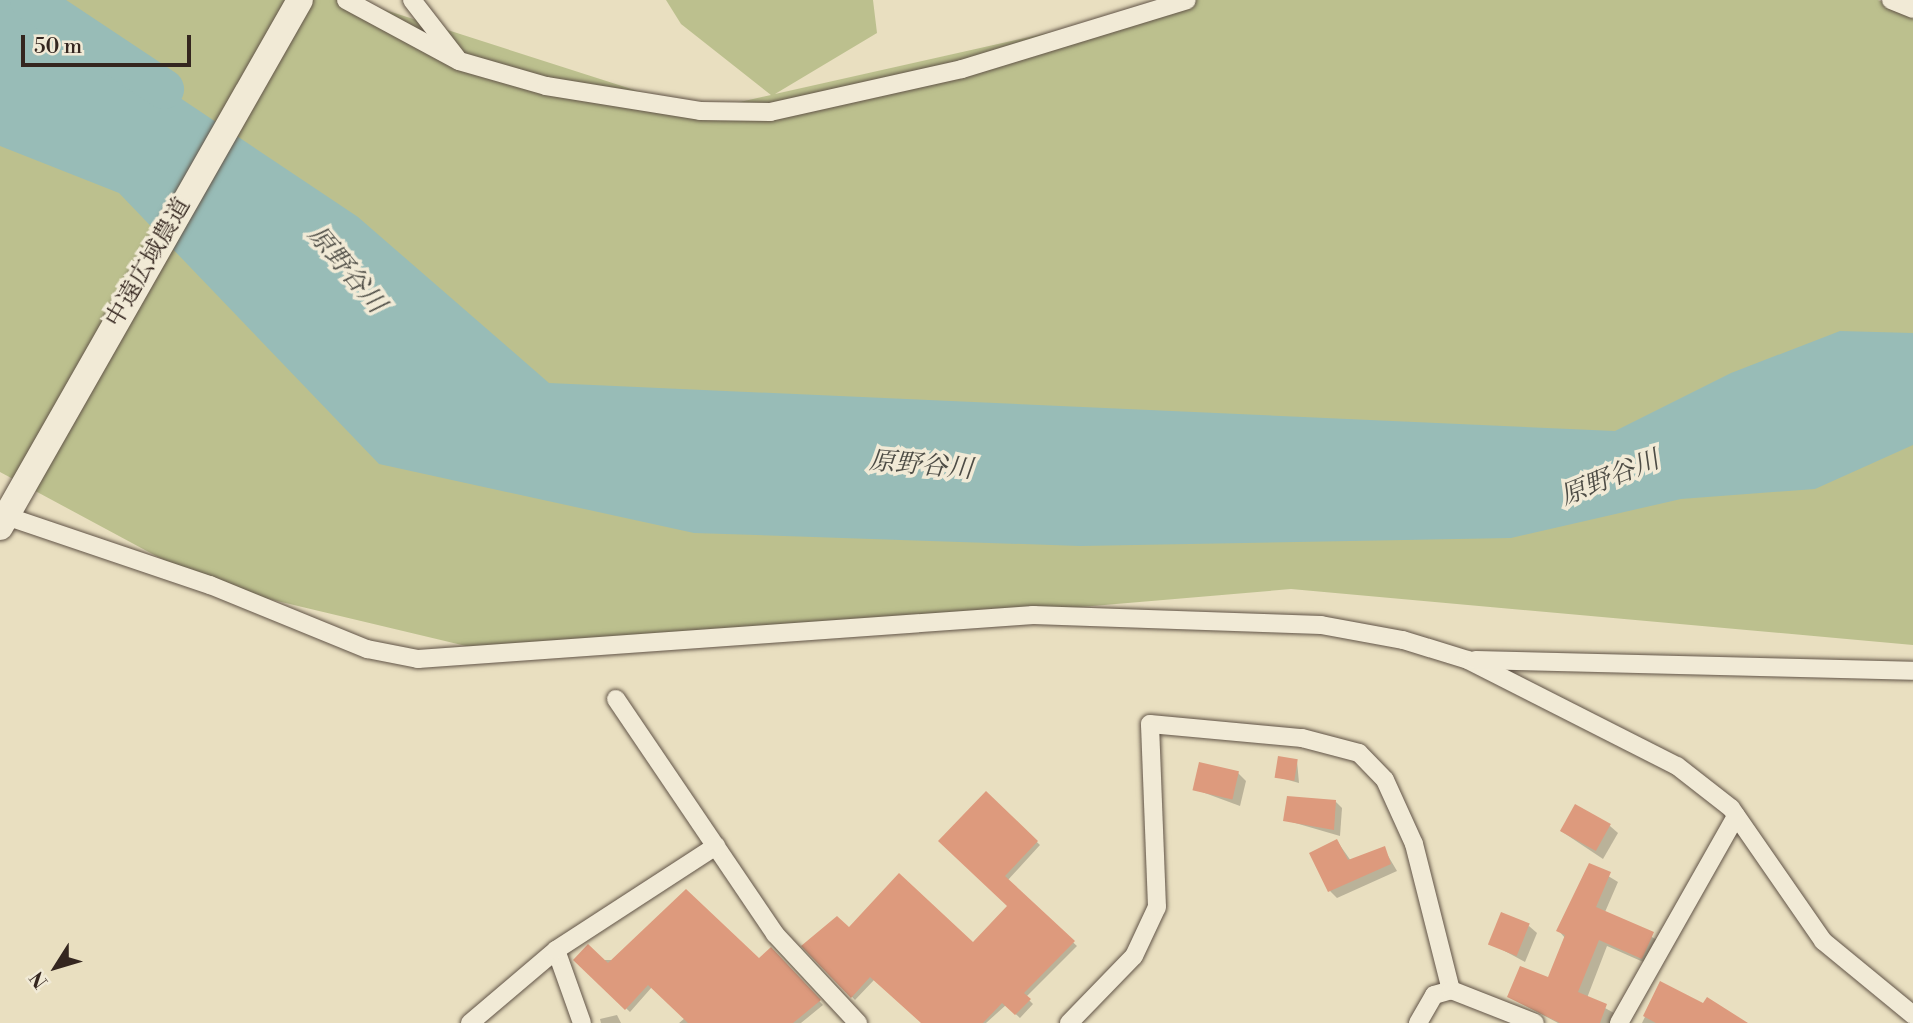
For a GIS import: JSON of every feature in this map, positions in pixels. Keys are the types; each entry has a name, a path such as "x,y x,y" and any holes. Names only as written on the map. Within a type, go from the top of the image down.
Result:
{"street":[{"path":"346,0 459,61 617,100 770,112 962,69 1187,0"},
{"path":"412,0 459,61"},
{"path":"1891,0 1913,9"},
{"name":"中遠広域農道","path":"2,520 298,4"},
{"path":"2,520 211,585 392,657 538,654 1033,615 1321,625 1468,660 1913,671"},
{"path":"1468,660 1677,766 1736,816 1823,941 1913,1015"},
{"path":"616,699 775,934 858,1023"},
{"path":"1069,1023 1134,956 1157,907 1150,724 1302,738 1359,753 1385,779 1414,844 1451,990"},
{"path":"1619,1023 1736,816"},
{"path":"470,1023 556,950 716,846"},
{"path":"556,950 582,1023"},
{"path":"1418,1023 1434,995 1451,990 1535,1023"}],"green space":[{"path":"0,0 354,0 700,111 771,95 681,24 666,0 873,0 877,33 775,94 1195,0 1878,0 1913,15 1913,645 1291,589 508,656 210,585 0,472"}],"water":[{"path":"0,0 18,0 74,27 358,217 549,383 1615,431 1731,373 1840,331 1913,333 1913,445 1815,489 1681,499 1511,538 1080,546 694,533 379,464 119,193 0,146"}],"building":[{"path":"1278,756 1298,759 1294,781 1275,778"},
{"path":"1199,762 1239,771 1232,799 1192,790"},
{"path":"986,791 1038,841 1005,876 1075,941 1024,993 1031,999 1015,1015 1002,1003 983,1023 921,1023 870,977 851,998 801,946 837,916 849,927 899,873 973,942 1007,906 938,841"},
{"path":"1287,796 1336,800 1334,830 1283,821"},
{"path":"1575,804 1611,824 1596,851 1560,831"},
{"path":"1337,839 1348,860 1385,846 1391,864 1328,892 1309,853"},
{"path":"1589,863 1611,872 1596,907 1654,932 1642,959 1599,940 1578,992 1607,1004 1600,1023 1560,1023 1507,997 1520,966 1548,977 1565,935 1556,931"},
{"path":"686,889 759,958 771,947 821,1000 793,1023 688,1023 648,985 625,1010 573,960 588,944 608,963"},
{"path":"1501,912 1530,924 1517,956 1488,944"},
{"path":"1660,981 1703,1003 1707,997 1748,1023 1656,1023 1643,1016"}],"waterway":[{"name":"原野谷川","path":"30,0 164,89"}]}
